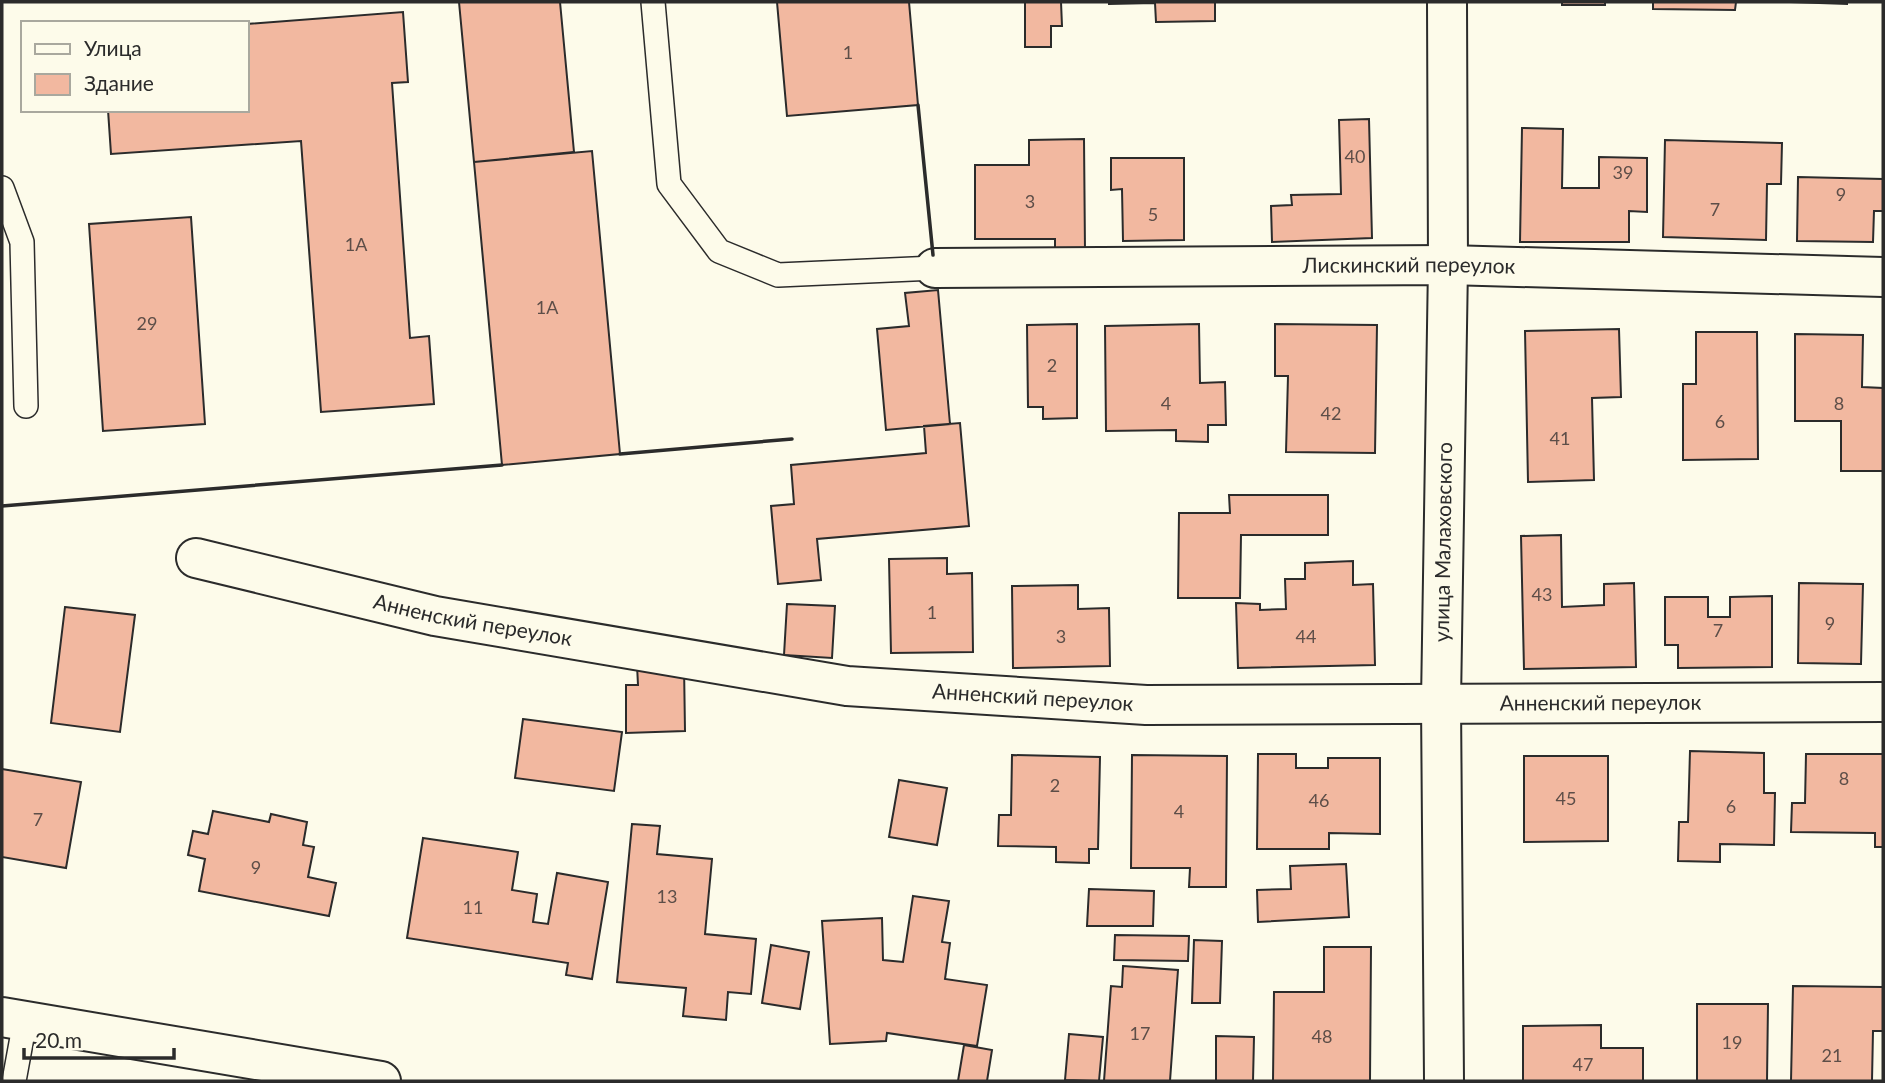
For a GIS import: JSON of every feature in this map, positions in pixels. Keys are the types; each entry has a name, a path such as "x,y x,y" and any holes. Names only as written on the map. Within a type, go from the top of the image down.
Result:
{"street":[{"name":"улица Малаховского","path":"1444,1081 1441,702 1448,265 1447,2"},
{"name":"Лискинский переулок","path":"935,268 1448,265 1883,277"},
{"name":"Анненский переулок","path":"196,558 435,616 847,686 1146,705 1883,702"},
{"path":"13,1019 381,1081"}],"lane":[{"path":"653,2 669,184 719,251 778,275 935,268"},
{"path":"2,188 22,242 26,406"},
{"path":"13,1019 14,1081"}],"building":[{"path":"459,2 560,2 574,152 474,162"},
{"path":"777,2 909,2 918,105 787,116"},
{"path":"1025,2 1061,2 1062,26 1051,26 1051,47 1025,47"},
{"path":"1109,2 1215,2 1215,21 1156,22 1155,3"},
{"path":"1562,2 1605,2 1605,5 1562,5"},
{"path":"1653,2 1736,2 1735,10 1653,9"},
{"path":"1790,2 1847,2 1847,4"},
{"path":"403,12 408,82 392,83 410,338 429,336 434,404 321,412 301,141 111,154 108,112 248,112 248,24"},
{"path":"1369,119 1372,238 1272,242 1271,206 1292,205 1291,195 1341,194 1339,120"},
{"path":"1522,128 1563,129 1562,188 1599,188 1599,157 1647,158 1647,212 1629,211 1629,242 1520,242"},
{"path":"1084,139 1085,251 1055,251 1055,239 975,239 975,165 1029,165 1029,140"},
{"path":"1665,140 1782,143 1781,184 1767,184 1766,240 1663,237"},
{"path":"592,151 620,454 502,465 474,162"},
{"path":"1111,158 1184,158 1184,240 1123,241 1122,189 1111,190"},
{"path":"1798,177 1883,179 1883,211 1874,211 1873,242 1797,241"},
{"path":"191,217 205,424 103,431 89,224"},
{"path":"938,290 950,424 886,430 877,329 909,326 905,293"},
{"path":"1077,324 1077,418 1043,419 1043,407 1028,407 1027,325"},
{"path":"1199,324 1200,383 1225,382 1226,425 1208,425 1208,442 1176,441 1176,430 1106,431 1105,326"},
{"path":"1275,324 1377,325 1375,453 1286,452 1288,376 1275,376"},
{"path":"1619,329 1621,397 1592,398 1594,480 1528,482 1525,331"},
{"path":"1696,332 1757,332 1758,459 1683,460 1683,384 1696,384"},
{"path":"1795,334 1863,335 1862,387 1883,388 1883,471 1841,471 1841,421 1795,421"},
{"path":"960,423 969,526 817,539 821,580 778,584 771,506 794,504 791,465 926,453 924,426"},
{"path":"1229,495 1328,495 1328,535 1241,535 1240,598 1178,598 1179,513 1230,513"},
{"path":"1561,535 1562,607 1604,605 1604,584 1634,583 1636,667 1524,669 1521,536"},
{"path":"947,558 947,574 972,573 973,652 891,653 889,559"},
{"path":"1353,561 1353,585 1373,584 1375,665 1238,668 1236,603 1260,604 1260,610 1286,609 1285,579 1305,579 1305,563"},
{"path":"1799,583 1863,584 1861,664 1798,663"},
{"path":"1078,585 1078,609 1109,608 1110,666 1013,668 1012,586"},
{"path":"1772,596 1772,667 1678,668 1678,645 1665,645 1665,597 1708,597 1708,617 1730,617 1730,597"},
{"path":"787,604 835,606 832,658 784,655"},
{"path":"65,607 135,615 120,732 51,723"},
{"path":"637,665 684,665 685,731 626,733 626,685 638,685"},
{"path":"523,719 622,732 614,791 515,778"},
{"path":"1690,751 1764,753 1764,793 1775,793 1774,845 1720,844 1720,862 1678,861 1679,822 1688,822"},
{"path":"1258,754 1296,754 1296,768 1328,768 1328,758 1380,758 1380,834 1329,833 1329,849 1257,849"},
{"path":"1806,754 1883,754 1883,847 1875,847 1875,833 1791,832 1792,803 1805,803"},
{"path":"1012,755 1100,757 1098,849 1089,849 1089,863 1056,862 1056,847 998,846 999,815 1011,815"},
{"path":"1132,755 1227,756 1226,887 1189,887 1190,868 1131,868"},
{"path":"1524,756 1608,756 1608,841 1524,842"},
{"path":"2,769 81,782 66,868 2,857"},
{"path":"899,780 947,788 937,845 889,837"},
{"path":"213,811 269,822 271,814 307,822 303,845 314,847 308,877 336,883 329,916 199,891 205,859 188,855 193,831 208,834"},
{"path":"632,824 660,826 657,854 712,859 705,934 756,939 751,994 728,992 726,1020 683,1016 686,988 617,982"},
{"path":"423,838 518,852 512,890 537,894 533,922 548,924 557,873 608,882 592,979 566,975 568,963 407,938"},
{"path":"1346,864 1349,917 1258,922 1257,890 1291,889 1290,866"},
{"path":"1089,889 1154,891 1153,926 1087,926"},
{"path":"913,896 949,901 942,942 950,943 945,979 987,985 977,1046 887,1033 886,1041 830,1044 822,921 882,918 883,960 903,962"},
{"path":"1115,935 1189,936 1188,961 1114,960"},
{"path":"1194,940 1222,941 1220,1003 1192,1003"},
{"path":"771,945 809,952 800,1009 762,1003"},
{"path":"1324,947 1371,947 1370,1081 1273,1081 1274,992 1324,992"},
{"path":"1123,966 1178,970 1170,1081 1104,1081 1111,986 1122,987"},
{"path":"1793,986 1883,987 1883,1031 1873,1031 1872,1081 1791,1081"},
{"path":"1697,1004 1768,1004 1767,1081 1697,1081"},
{"path":"1601,1025 1601,1048 1643,1048 1643,1081 1523,1081 1523,1026"},
{"path":"1069,1034 1103,1037 1099,1081 1065,1080"},
{"path":"1216,1036 1254,1037 1253,1081 1216,1081"},
{"path":"964,1045 992,1050 987,1081 958,1081"}],"wall":[{"path":"918,105 933,255"},
{"path":"620,454 792,439"},
{"path":"2,506 502,465"}]}
